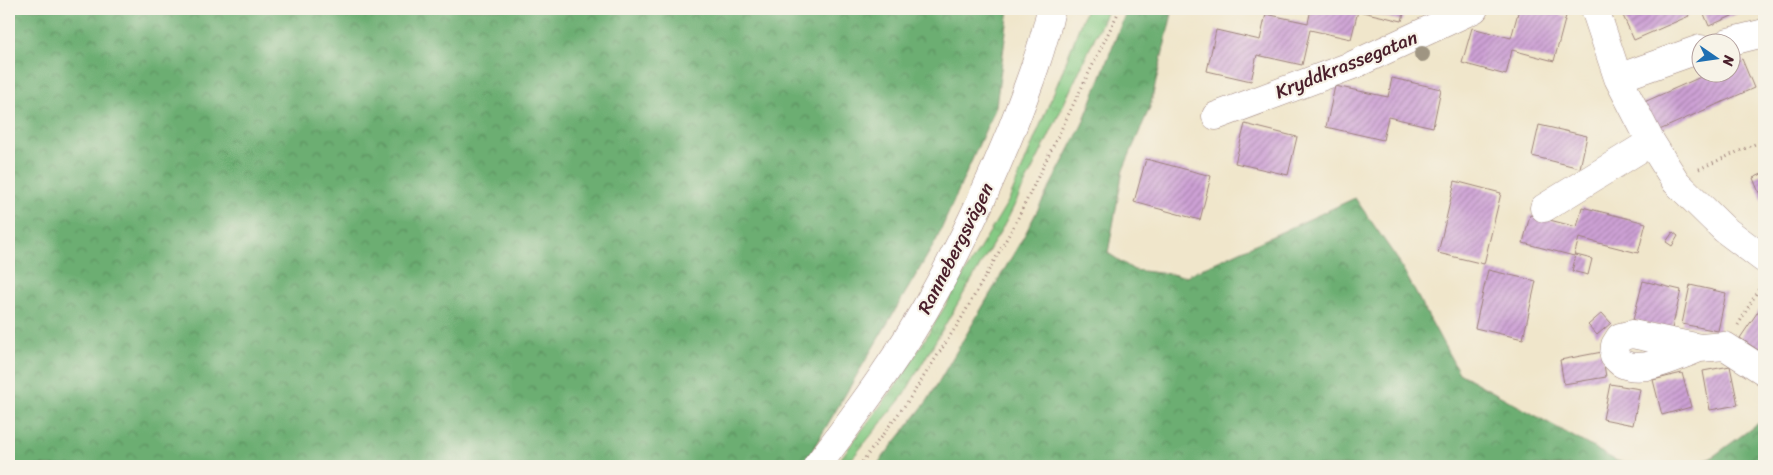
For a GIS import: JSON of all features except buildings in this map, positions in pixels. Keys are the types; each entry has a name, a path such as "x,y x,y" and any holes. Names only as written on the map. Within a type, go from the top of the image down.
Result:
{"street":[{"name":"Rannebergsvägen","path":"817,466 864,404 910,334 937,289 975,216 1022,103 1051,9"},
{"name":"Kryddkrassegatan","path":"1216,116 1353,65 1474,9"},
{"path":"1595,9 1618,78 1651,142 1676,182 1724,229 1764,259"},
{"path":"1740,39 1764,33"},
{"path":"1618,78 1690,53"},
{"path":"1544,208 1651,142"},
{"path":"1712,347 1764,371"}],"path":[{"path":"859,466 908,401 961,320 1015,224 1120,9"},
{"path":"1676,182 1690,173 1764,140"},
{"path":"1712,347 1764,280"}],"green space":[{"path":"9,9 1009,9 996,106 936,241 809,456 799,466 9,466"},
{"path":"1086,9 1108,9 1048,138 1007,220 903,396 846,466 835,466 903,376 1009,200"},
{"path":"1127,9 1173,9 1150,107 1123,170 1108,253 1134,270 1186,276 1355,198 1398,260 1459,373 1617,461 1635,466 876,466 928,400 1024,236 1082,125"},
{"path":"1760,422 1764,425 1764,466 1690,466 1711,458"}]}
